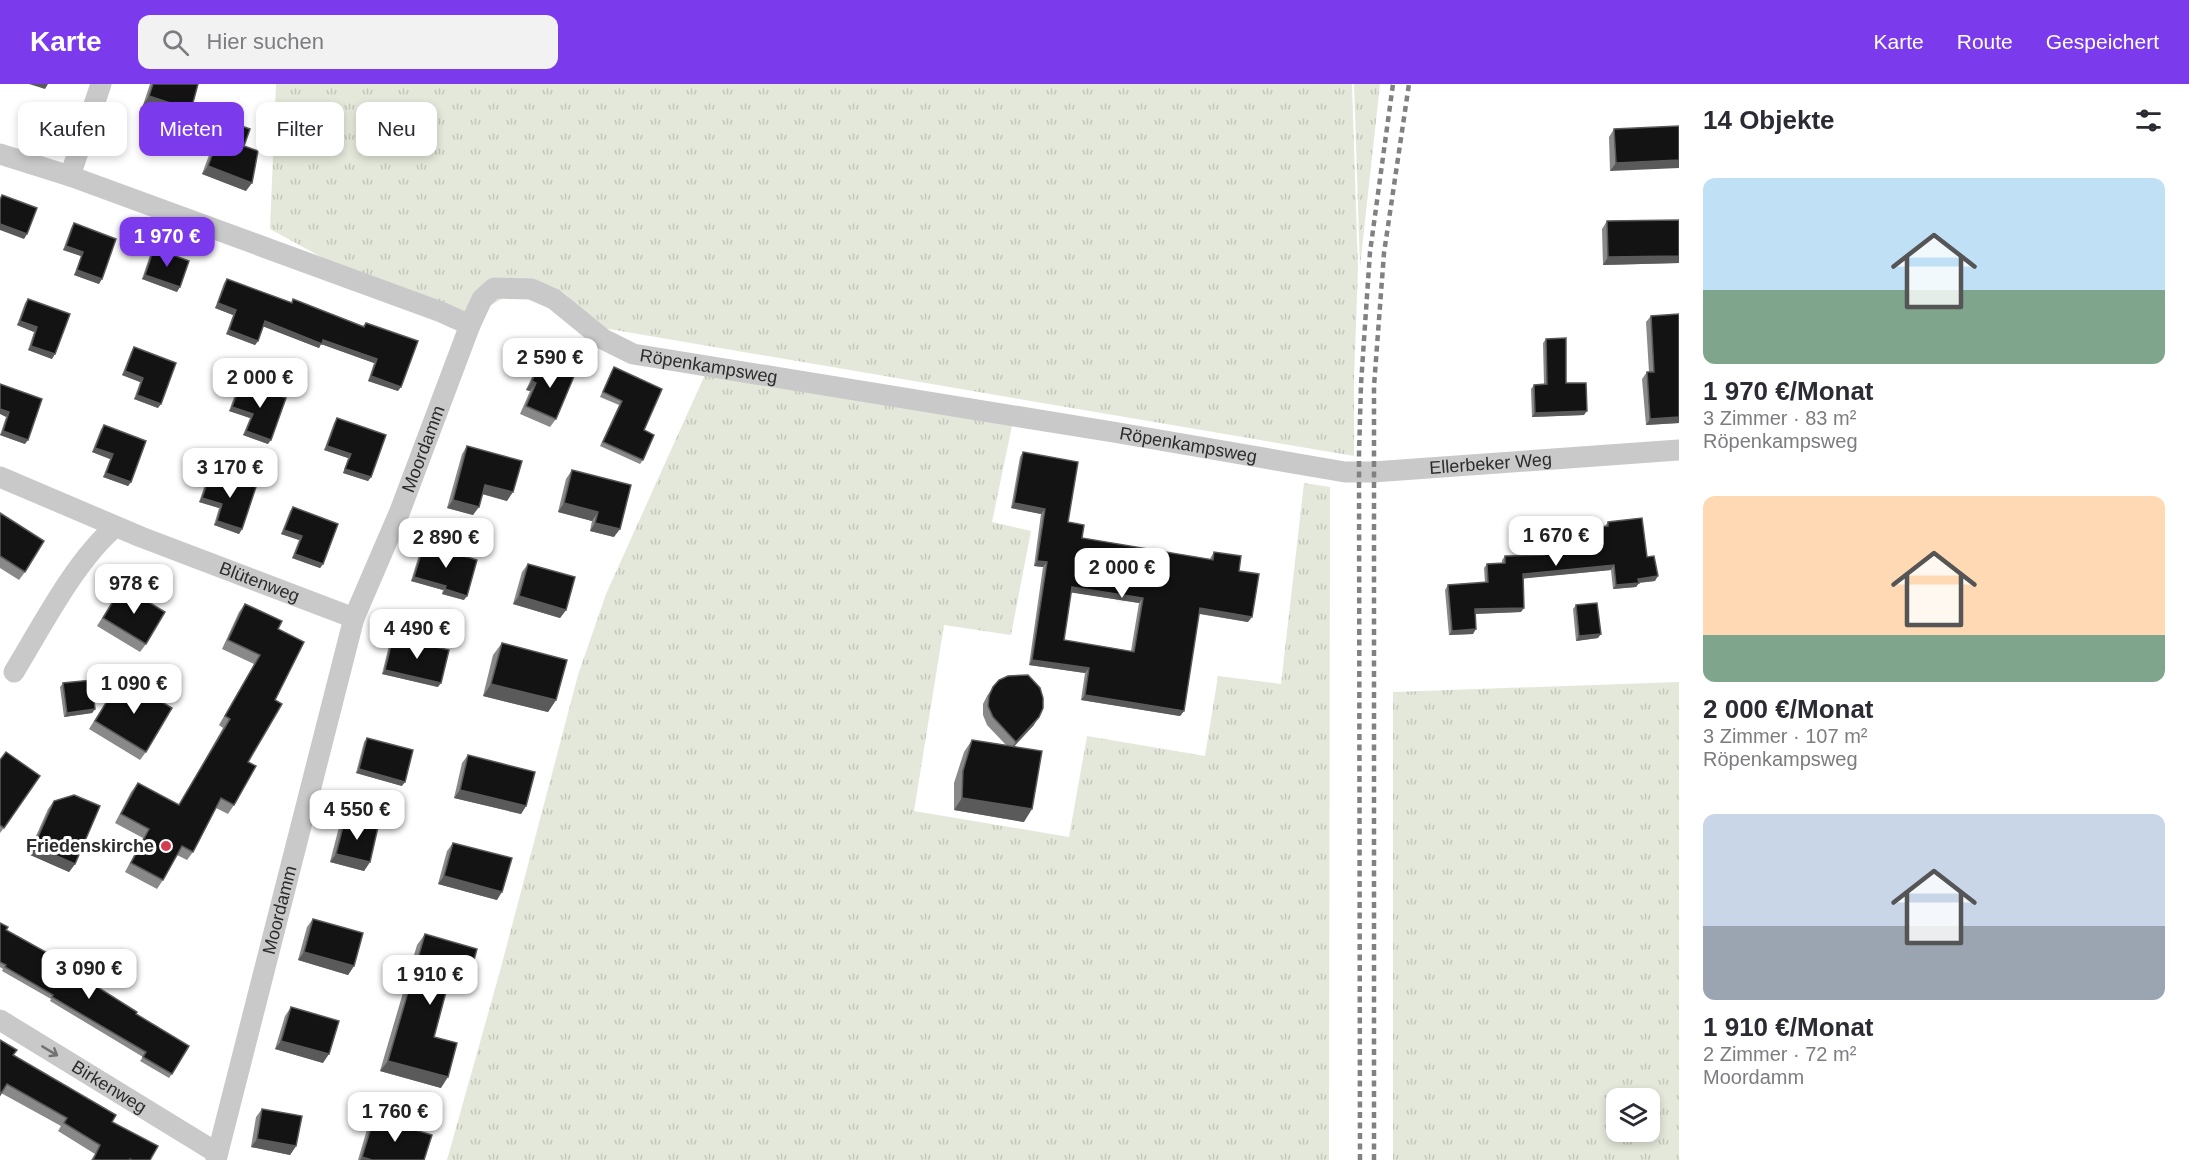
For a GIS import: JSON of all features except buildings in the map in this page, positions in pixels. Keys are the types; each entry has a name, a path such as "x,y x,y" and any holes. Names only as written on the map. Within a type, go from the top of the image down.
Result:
{"street":[{"path":"70,176 101,84"},
{"path":"0,154 70,176 441,312 470,325"},
{"name":"Röpenkampsweg","path":"470,325 482,299 494,288 531,289 554,299 603,339 633,354 1302,465"},
{"name":"Moordamm","path":"217,1156 354,618 400,511 470,325"},
{"name":"Ellerbeker Weg","path":"1302,465 1345,472 1373,472 1679,450"},
{"name":"Blütenweg","path":"0,477 116,527 354,618"},
{"path":"14,672 81,565 100,540 116,527"},
{"name":"Birkenweg","path":"0,1020 217,1156"}],"green space":[{"path":"276,84 1352,84 1358,269 1354,456 603,328 563,292 542,284 528,284 451,328 270,229 273,156 344,156 344,102 275,102"},
{"path":"1354,84 1380,84 1360,267"},
{"path":"708,368 1012,426 992,522 1031,531 1011,635 944,625 914,811 1069,837 1087,736 1205,756 1218,676 1281,684 1304,483 1330,487 1329,1160 447,1160 500,971 578,675 606,594"},
{"path":"1679,682 1679,1160 1393,1160 1393,692"}],"railway":[{"path":"1360,1160 1359,454 1361,384 1370,252 1393,84"},
{"path":"1374,1160 1374,386 1384,253 1409,84"}],"place":[{"name":"Friedenskirche","path":"166,846"}]}
